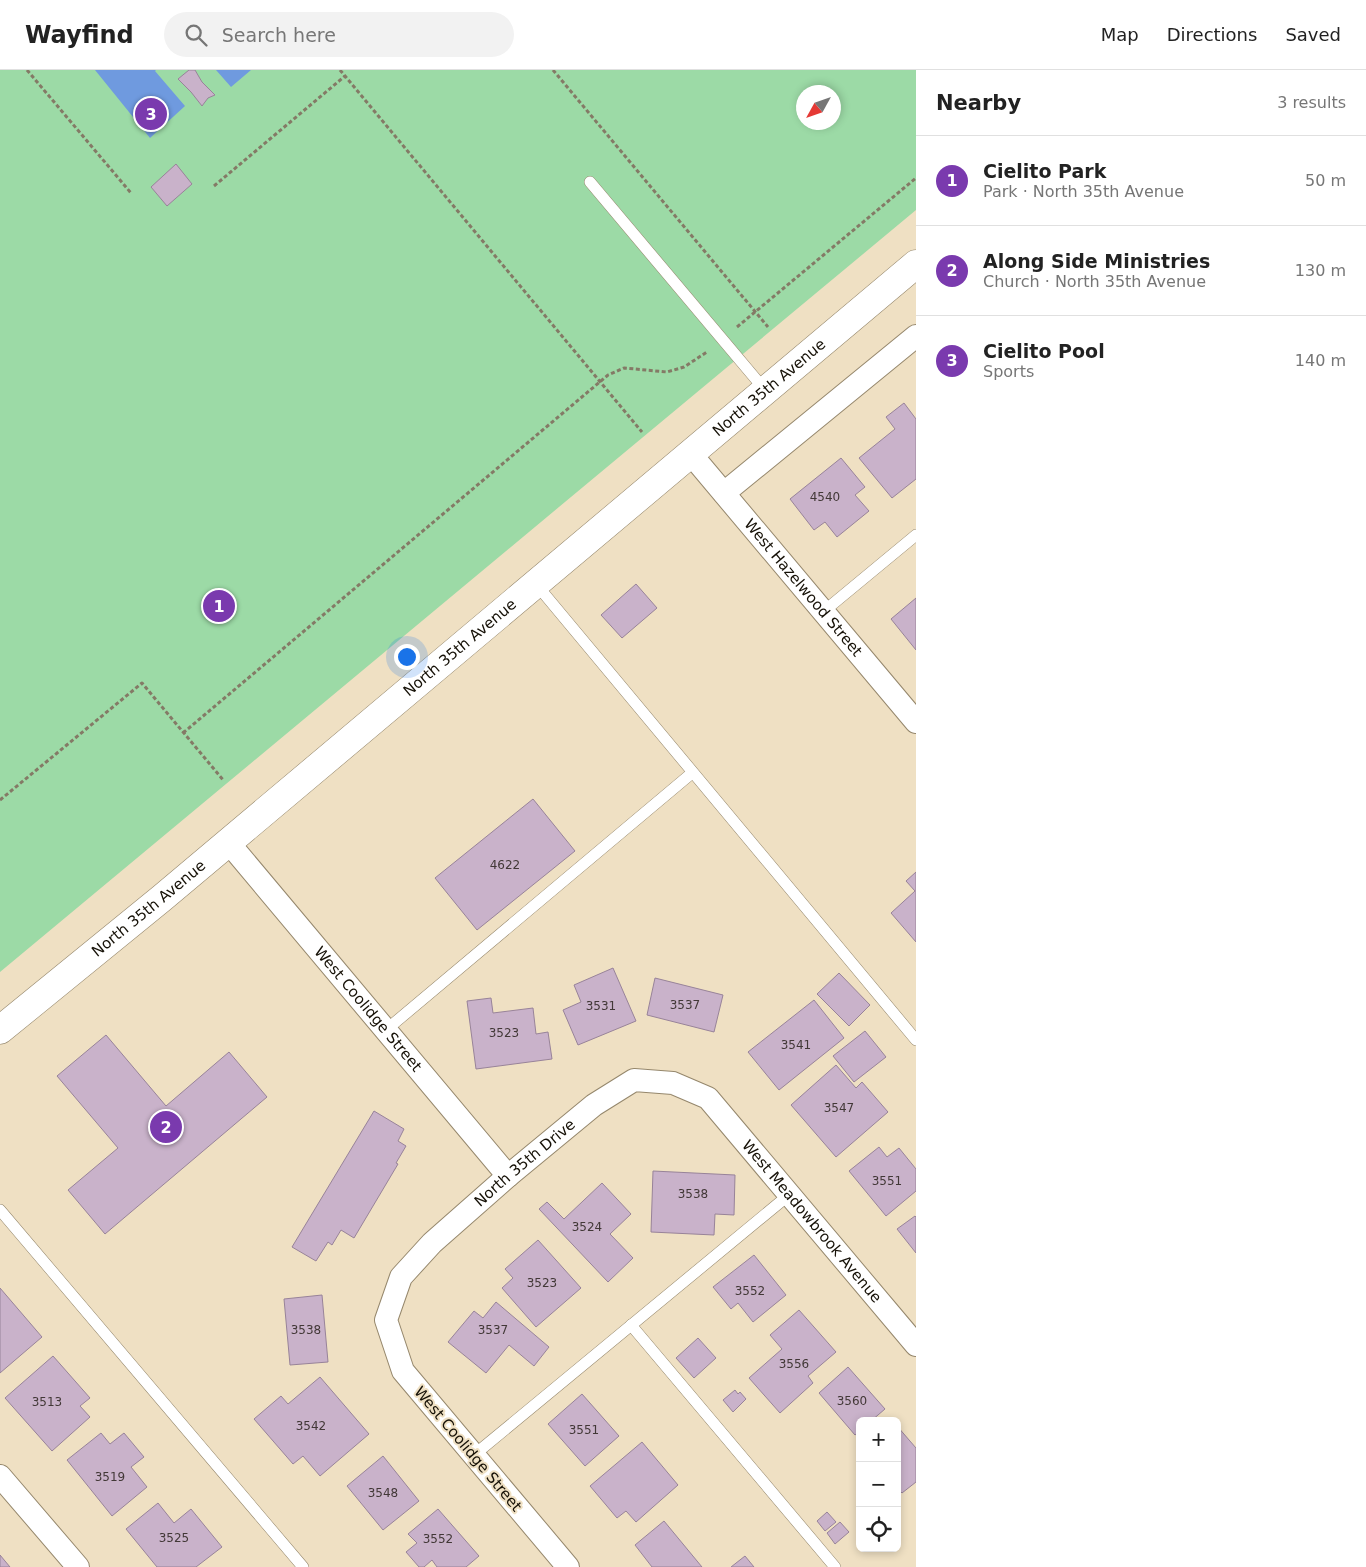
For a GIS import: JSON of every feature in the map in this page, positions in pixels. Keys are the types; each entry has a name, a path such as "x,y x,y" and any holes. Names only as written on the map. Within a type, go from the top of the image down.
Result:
{"main road":[{"name":"North 35th Avenue","path":"0,1030 228,842 916,264"}],"street":[{"path":"724,493 916,336"},
{"name":"West Hazelwood Street","path":"690,453 916,722"},
{"name":"West Coolidge Street","path":"228,842 508,1176"},
{"name":"North 35th Drive","path":"386,1320 401,1277 432,1242 594,1105 634,1080 673,1083 708,1098"},
{"name":"West Meadowbrook Avenue","path":"708,1098 916,1346"},
{"name":"West Coolidge Street","path":"386,1320 403,1371 568,1567"},
{"path":"0,1476 78,1567"}],"lane":[{"path":"590,182 765,390"},
{"path":"823,612 916,535"},
{"path":"535,584 916,1040"},
{"path":"386,1030 692,773"},
{"path":"474,1455 790,1194"},
{"path":"0,1210 303,1567"},
{"path":"631,1326 835,1567"}],"path":[{"path":"27,70 131,193"},
{"path":"340,70 642,432"},
{"path":"553,70 768,327"},
{"path":"214,186 345,76"},
{"path":"183,733 608,375 624,368 667,372 684,367 703,356 916,178"},
{"path":"0,800 142,682 224,781"}],"green space":[{"path":"0,70 916,70 916,210 0,972"}],"water":[{"path":"95,70 156,70 185,106 150,138"},
{"path":"216,70 251,70 231,87"}],"building":[{"path":"189,70 195,70 202,82 215,95 208,98 202,106 178,79"},
{"path":"176,164 192,184 167,206 151,187"},
{"path":"904,403 916,419 916,479 892,498 859,458 895,429 886,417"},
{"path":"841,458 865,487 855,495 869,511 837,537 825,522 814,530 790,499"},
{"path":"636,584 657,608 622,638 601,615"},
{"path":"916,598 916,650 891,619"},
{"path":"533,799 575,851 477,930 435,878"},
{"path":"916,872 916,942 891,913 915,891 906,881"},
{"path":"613,968 636,1021 578,1045 563,1010 581,1002 574,985"},
{"path":"839,973 870,1005 849,1026 817,994"},
{"path":"655,978 723,995 714,1032 647,1015"},
{"path":"491,998 493,1013 533,1008 536,1034 548,1032 552,1059 476,1069 467,1001"},
{"path":"814,1000 844,1038 779,1090 748,1052"},
{"path":"865,1031 886,1057 854,1082 833,1056"},
{"path":"106,1035 166,1106 229,1052 267,1097 105,1234 68,1190 118,1148 57,1076"},
{"path":"836,1065 856,1088 862,1082 888,1112 836,1157 791,1105"},
{"path":"374,1111 404,1129 398,1141 406,1146 396,1163 398,1164 354,1238 341,1230 332,1245 328,1242 316,1261 292,1247"},
{"path":"879,1147 887,1157 899,1148 916,1169 916,1191 886,1216 849,1171"},
{"path":"653,1171 735,1175 734,1215 715,1214 714,1235 651,1232"},
{"path":"602,1183 631,1214 610,1234 633,1258 608,1282 539,1209 547,1202 564,1219"},
{"path":"916,1217 916,1253 897,1229"},
{"path":"538,1240 581,1288 536,1327 502,1288 513,1278 505,1269"},
{"path":"754,1255 786,1295 753,1322 738,1303 731,1309 713,1287"},
{"path":"0,1288 42,1337 0,1373"},
{"path":"322,1295 328,1362 290,1365 284,1299"},
{"path":"496,1302 549,1347 534,1366 509,1345 486,1373 448,1342 474,1311 483,1318"},
{"path":"799,1310 836,1352 808,1376 813,1383 780,1413 749,1378 782,1349 770,1335"},
{"path":"698,1338 716,1358 694,1378 676,1358"},
{"path":"53,1356 90,1398 80,1406 90,1417 52,1451 5,1398"},
{"path":"848,1367 885,1409 876,1417 856,1417 855,1435 819,1393"},
{"path":"320,1377 369,1434 320,1476 303,1456 293,1464 254,1419 281,1396 288,1404"},
{"path":"735,1390 738,1394 740,1392 746,1399 733,1412 723,1400"},
{"path":"582,1394 619,1436 585,1466 548,1424"},
{"path":"901,1431 916,1448 916,1482 902,1493"},
{"path":"101,1433 110,1444 124,1433 144,1457 131,1467 147,1487 112,1516 67,1460"},
{"path":"642,1442 678,1485 636,1522 626,1511 617,1518 590,1486"},
{"path":"383,1456 419,1501 383,1530 347,1486"},
{"path":"158,1503 174,1523 191,1509 222,1547 196,1567 157,1567 126,1529"},
{"path":"438,1509 479,1556 466,1567 437,1567 432,1560 424,1567 419,1567 406,1552 417,1543 408,1534"},
{"path":"827,1512 836,1522 825,1531 817,1521"},
{"path":"664,1521 702,1567 652,1567 635,1545"},
{"path":"840,1522 849,1532 835,1544 827,1533"},
{"path":"0,1555 10,1567 0,1567"},
{"path":"745,1556 754,1567 731,1567"}],"place":[{"name":"Cielito Pool","path":"151,114"},
{"name":"Cielito Park","path":"219,606"},
{"name":"Along Side Ministries","path":"166,1127"}]}
